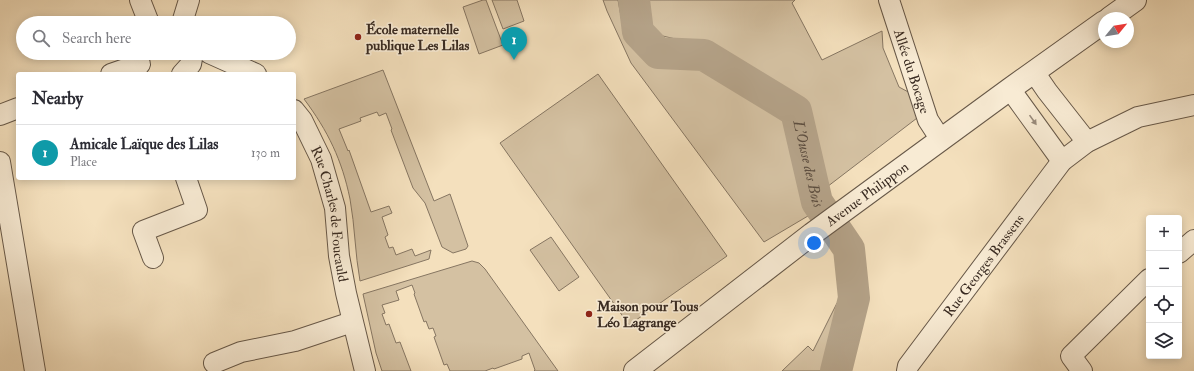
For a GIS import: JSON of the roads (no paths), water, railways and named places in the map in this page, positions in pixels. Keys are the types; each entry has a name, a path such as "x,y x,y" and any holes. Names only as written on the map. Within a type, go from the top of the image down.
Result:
{"street":[{"path":"140,0 146,16"},
{"path":"184,16 189,0"},
{"name":"Allée du Bocage","path":"889,0 928,120 941,140"},
{"path":"1118,12 1135,0"},
{"name":"Avenue Philippon","path":"635,371 812,234 1098,26"},
{"path":"184,72 191,64 192,60"},
{"path":"225,60 252,72"},
{"path":"117,72 142,64"},
{"path":"1034,72 1087,142"},
{"path":"1010,89 1062,161"},
{"name":"Rue Georges Brassens","path":"907,371 908,366 1062,161 1087,142 1138,116 1194,105"},
{"path":"0,114 16,109"},
{"name":"Rue Charles de Foucauld","path":"296,112 302,120 321,159 335,208 339,256 352,322 365,371"},
{"path":"1,169 35,371"},
{"path":"153,258 143,231 197,210 187,180"},
{"path":"1181,251 1194,240"},
{"path":"1082,371 1071,356 1146,282"},
{"path":"214,363 241,352 295,341 352,322"}],"waterway":[{"name":"L'Ousse des Bois","path":"634,0 638,32 658,53 704,55 796,111 817,202 849,249 854,298 836,371"}],"place":[{"name":"École maternelle publique Les Lilas","path":"358,37"},
{"name":"Amicale Laïque des Lilas","path":"514,60"},
{"name":"Maison pour Tous Léo Lagrange","path":"589,314"}]}
